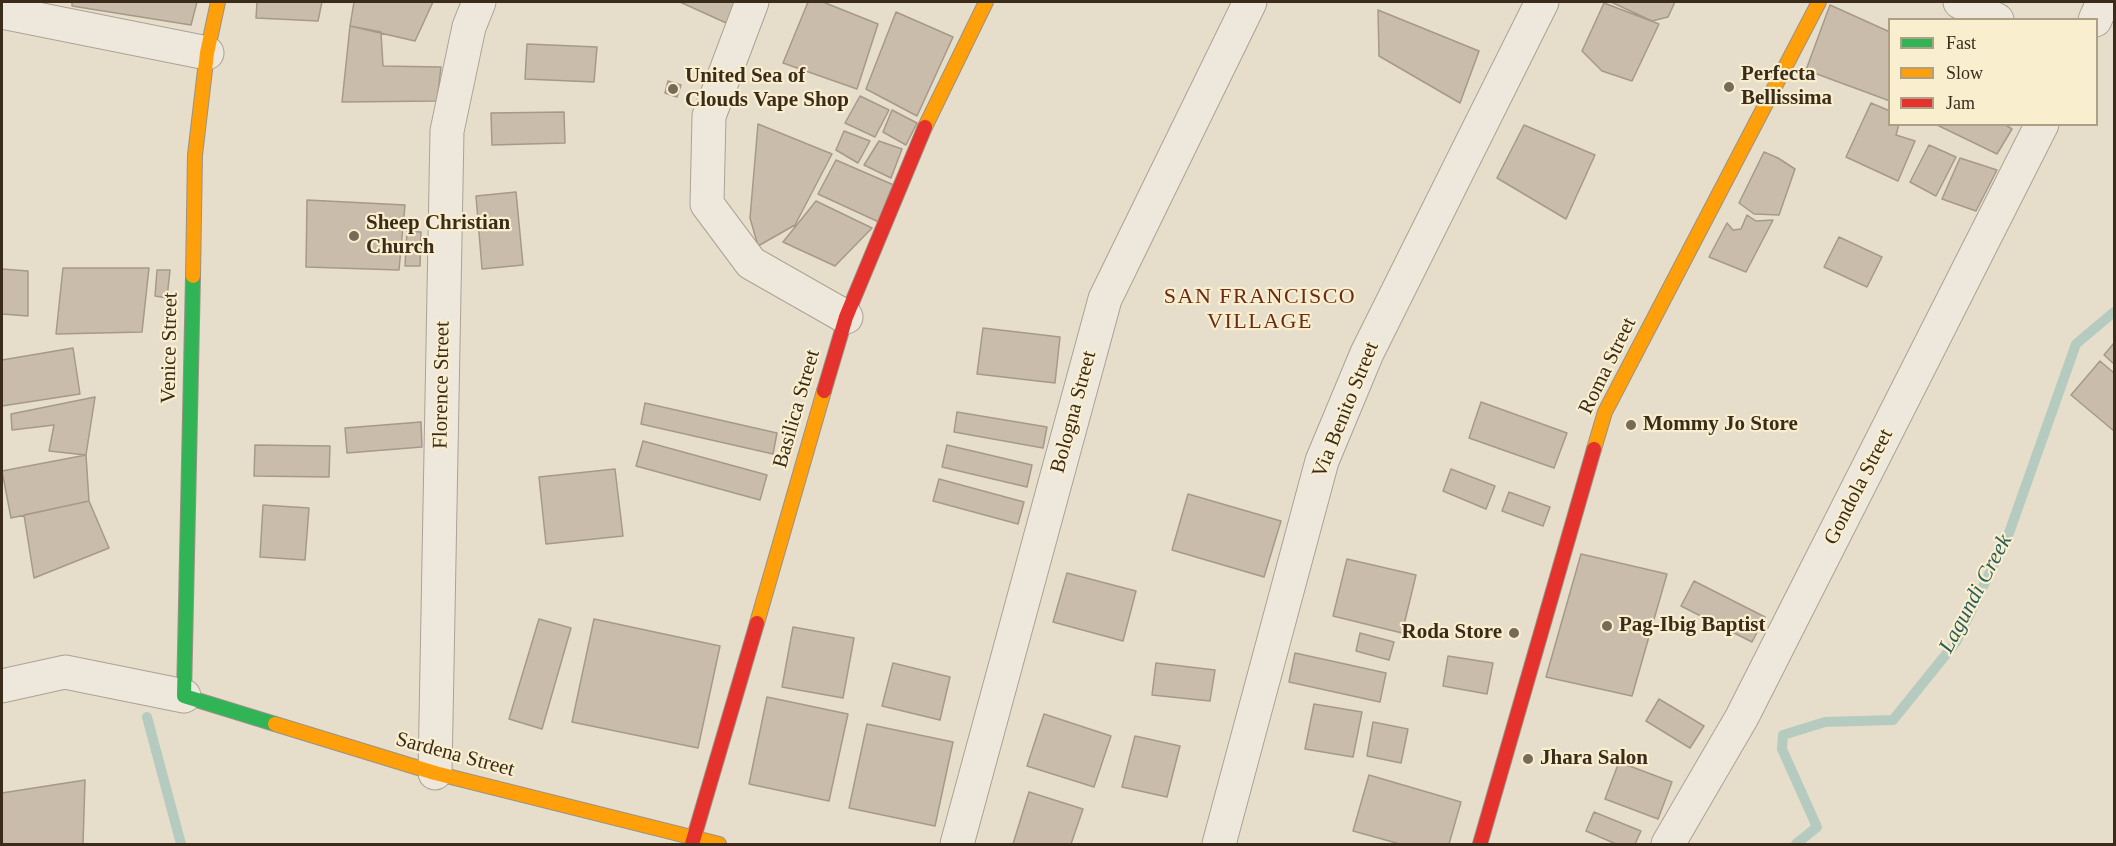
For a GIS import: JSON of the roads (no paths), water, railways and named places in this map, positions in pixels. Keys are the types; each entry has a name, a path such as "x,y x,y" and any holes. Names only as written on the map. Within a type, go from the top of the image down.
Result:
{"street":[{"name":"Venice Street","path":"184,696 195,155 207,53 218,2"},
{"name":"Florence Street","path":"435,772 447,131 469,27 479,2"},
{"path":"752,2 709,116 707,204 751,263 846,317"},
{"name":"Basilica Street","path":"693,841 846,317 926,125 986,2"},
{"name":"Bologna Street","path":"957,844 1105,299 1250,2"},
{"name":"Via Benito Street","path":"1219,844 1322,461 1367,353 1542,2"},
{"name":"Roma Street","path":"1480,844 1605,412 1819,2"},
{"path":"1960,2 1992,18"},
{"path":"2096,18 2103,2"},
{"path":"2,12 207,53"},
{"name":"Gondola Street","path":"1668,844 1742,717 2041,126"},
{"path":"2,686 65,672 184,696"},
{"name":"Sardena Street","path":"184,696 435,772 693,841 719,844"}],"waterway":[{"name":"Lagundi Creek","path":"1796,844 1817,827 1782,749 1783,735 1825,722 1893,720 1956,642 2009,533 2076,344 2114,312"},
{"path":"147,717 181,844"}],"place":[{"name":"Perfecta Bellissima","path":"1729,87"},
{"name":"United Sea of Clouds Vape Shop","path":"673,89"},
{"name":"Sheep Christian Church","path":"354,236"},
{"name":"Mommy Jo Store","path":"1631,425"},
{"name":"Pag-Ibig Baptist","path":"1607,626"},
{"name":"Roda Store","path":"1514,633"},
{"name":"Jhara Salon","path":"1528,759"}],"district":[{"name":"SAN FRANCISCO VILLAGE","path":"1260,310"}]}
